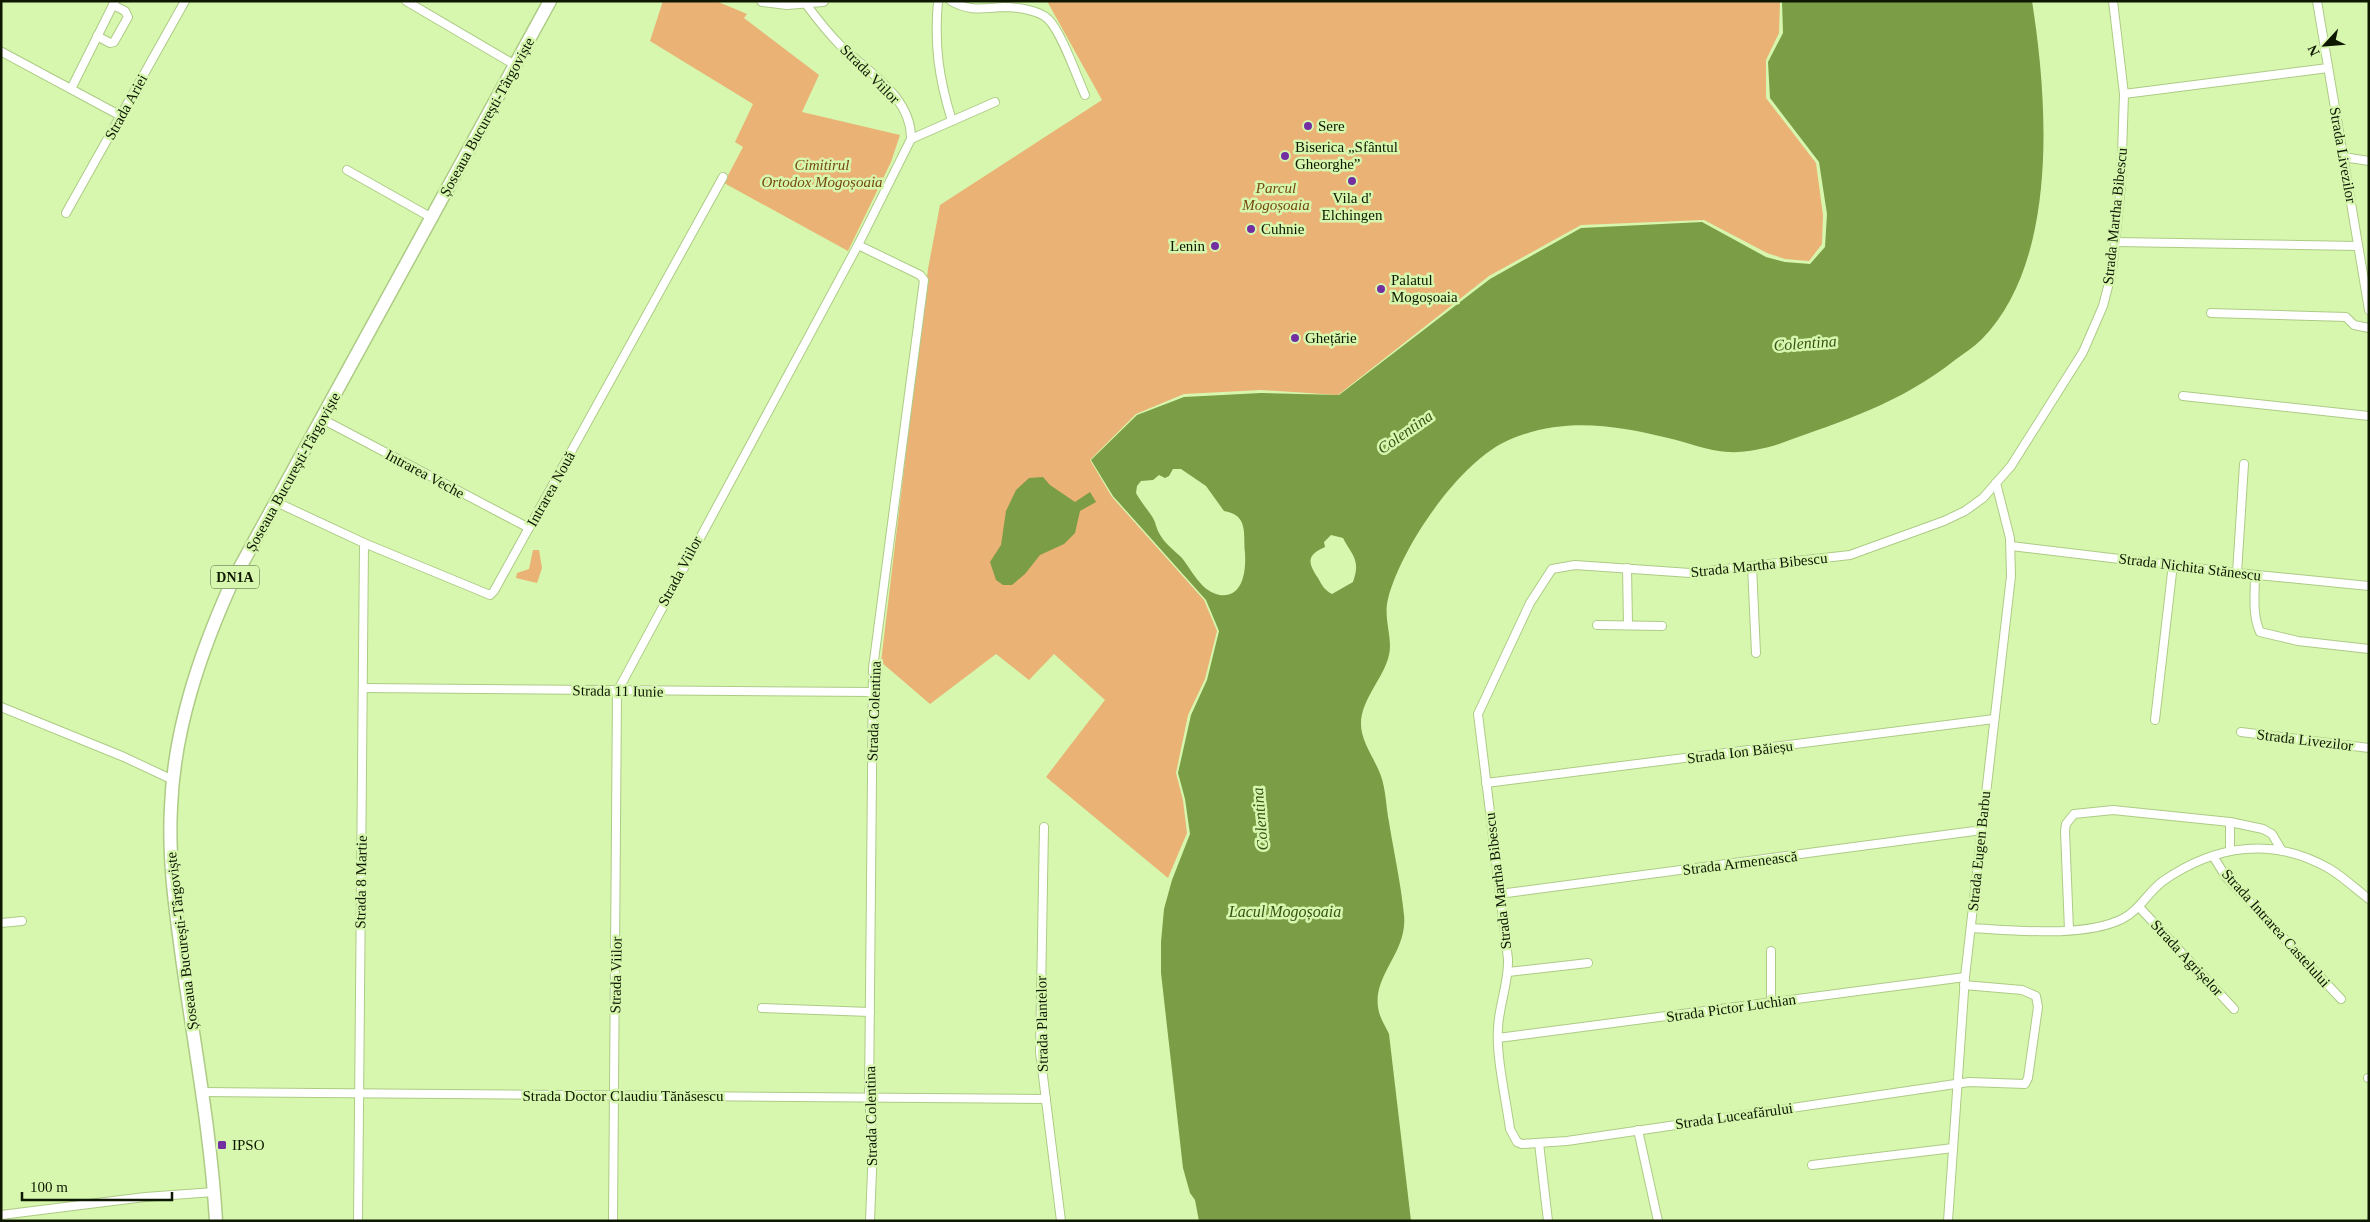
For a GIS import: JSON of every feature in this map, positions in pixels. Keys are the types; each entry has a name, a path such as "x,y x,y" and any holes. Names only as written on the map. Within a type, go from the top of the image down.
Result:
{"main road":[{"name":"Șoseaua București-Târgoviște","path":"216,1221 214,1192 171,870 173,780 187,705 207,642 232,582 550,1"}],"street":[{"name":"Strada Ariei","path":"66,213 185,1"},
{"path":"406,1 515,65"},
{"path":"762,1 806,4 822,1"},
{"path":"938,1 937,60 952,121"},
{"path":"952,1 958,6 977,10 1003,7 1042,14 1053,25 1085,95"},
{"name":"Strada Martha Bibescu","path":"1514,1139 1510,1129 1498,1038 1500,1014 1508,972 1478,714 1544,578 1552,569 1564,565 1690,574 1850,555 1965,511 1983,498 2011,466 2083,352 2103,306 2112,271 2121,185 2124,94 2113,1"},
{"name":"Strada Livezilor","path":"2317,1 2369,310"},
{"path":"70,89 97,36 114,3 125,11 128,17 114,42 110,43 97,36"},
{"name":"Strada Viilor","path":"613,1221 617,692 858,245 911,139 910,121 892,91 840,44 806,4"},
{"path":"2,52 121,116"},
{"path":"2124,94 2328,68"},
{"path":"911,139 996,102"},
{"path":"2343,158 2369,162"},
{"path":"347,170 432,218"},
{"name":"Intrarea Nouă","path":"276,502 364,543 490,595 494,591 723,177"},
{"path":"2115,242 2358,246"},
{"name":"Strada Colentina","path":"858,245 920,275 924,280 874,668 869,1099 873,1146 870,1221"},
{"path":"2211,313 2346,317 2354,325 2369,328"},
{"path":"2183,396 2369,416"},
{"name":"Intrarea Veche","path":"322,419 529,528"},
{"path":"2237,573 2244,464"},
{"name":"Strada Eugen Barbu","path":"1948,1221 1964,981 1972,928 2011,576 2011,546 1996,483"},
{"name":"Strada 8 Martie","path":"358,1221 364,543"},
{"name":"Strada Nichita Stănescu","path":"2011,546 2237,573 2369,586"},
{"path":"2155,720 2173,564"},
{"path":"1752,566 1756,653"},
{"path":"1627,568 1628,625"},
{"path":"2255,575 2254,604 2256,623 2260,632 2298,641 2369,649"},
{"path":"1597,626 1662,626"},
{"name":"Strada 11 Iunie","path":"363,688 617,692 873,692"},
{"path":"1,707 124,756 173,780"},
{"name":"Strada Ion Băieșu","path":"1486,783 1994,719"},
{"name":"Strada Livezilor","path":"2241,732 2369,748"},
{"path":"2069,930 2065,830 2066,824 2074,814 2112,810 2230,822 2263,829 2272,834 2282,851"},
{"path":"2230,822 2230,850"},
{"name":"Strada Plantelor","path":"1044,827 1040,1052 1061,1221"},
{"name":"Strada Armenească","path":"1499,894 1982,830"},
{"path":"1972,928 2069,930 2109,924 2121,920 2140,908 2160,883 2189,864 2230,850 2282,851 2310,860 2330,870 2369,899"},
{"name":"Strada Intrarea Castelului","path":"2213,856 2226,877 2341,999"},
{"name":"Strada Agrișelor","path":"2140,908 2234,1009"},
{"path":"1,923 22,920"},
{"path":"1771,951 1771,1003"},
{"path":"1508,972 1588,963"},
{"name":"Strada Pictor Luchian","path":"1498,1038 1771,1003 1964,981 2032,993 2038,1000 2038,1007 2028,1078 2025,1084 1984,1081 1956,1084"},
{"path":"762,1008 870,1012"},
{"name":"Strada Luceafărului","path":"1514,1139 1522,1144 1538,1144 1956,1084"},
{"name":"Strada Doctor Claudiu Tănăsescu","path":"201,1092 359,1095 734,1095 869,1099 1046,1099"},
{"path":"1638,1130 1658,1221"},
{"path":"1538,1144 1548,1221"},
{"path":"1812,1165 1953,1148"},
{"path":"1,1214 145,1197 214,1192"}],"green space":[{"name":"Cimitirul Ortodox Mogoșoaia","path":"663,1 716,1 747,14 744,18 819,75 802,112 900,135 891,162 848,251 724,183 743,147 735,142 753,104 650,41"},
{"name":"Parcul Mogoșoaia","path":"1047,1 1780,1 1779,33 1766,60 1766,98 1816,163 1823,215 1822,244 1809,261 1785,259 1767,253 1704,220 1581,225 1489,276 1338,395 1261,390 1184,394 1136,414 1090,460 1112,497 1204,600 1217,631 1205,679 1188,715 1176,773 1183,800 1187,833 1168,878 1046,777 1105,700 1054,654 1029,680 996,654 930,704 881,662 928,269 940,205 1102,100"},
{"path":"533,550 539,550 542,568 537,583 516,578 517,573 529,569"}],"water":[{"name":"Lacul Mogoșoaia","path":"1782,1 2032,1 2042,85 2044,132 2042,178 2036,224 2025,267 2007,306 1979,342 1913,388 1871,409 1779,444 1754,450 1728,452 1648,433 1609,427 1590,425 1550,428 1511,439 1492,449 1454,485 1419,531 1395,578 1387,606 1390,642 1389,655 1383,672 1365,706 1361,724 1363,737 1383,781 1404,915 1404,929 1401,942 1384,976 1378,999 1379,1012 1389,1034 1411,1221 1199,1221 1195,1200 1190,1193 1183,1168 1161,973 1161,942 1164,909 1172,880 1190,834 1185,799 1178,773 1191,715 1207,680 1219,631 1206,600 1113,496 1091,460 1137,415 1184,397 1261,393 1339,395 1490,279 1581,228 1702,222 1766,257 1785,262 1810,264 1825,247 1827,214 1819,162 1770,98 1768,62 1783,33","holes":["1173,469 1181,469 1206,486 1224,511 1232,513 1241,521 1244,532 1244,574 1239,587 1228,595 1215,594 1203,586 1182,558 1161,537 1153,518 1136,493 1137,486 1141,481 1153,480 1159,475 1165,478 1169,476","1331,535 1343,538 1356,563 1353,582 1332,594 1322,585 1311,563 1312,556 1325,547 1324,542"]},
{"path":"1043,477 1050,485 1075,502 1090,492 1096,502 1080,511 1075,533 1064,544 1040,555 1025,574 1012,585 1003,585 996,580 990,562 1001,545 1006,511 1016,490 1029,478"}],"place":[{"name":"Sere","path":"1308,126"},
{"name":"Biserica „Sfântul Gheorghe”","path":"1285,156"},
{"name":"Vila d' Elchingen","path":"1352,181"},
{"name":"Cuhnie","path":"1251,229"},
{"name":"Lenin","path":"1215,246"},
{"name":"Palatul Mogoșoaia","path":"1381,289"},
{"name":"Ghețărie","path":"1295,338"},
{"name":"IPSO","path":"222,1145"}],"water label":[{"name":"Colentina","path":"1805,343"},
{"name":"Colentina","path":"1405,432"},
{"name":"Colentina","path":"1260,819"}]}
